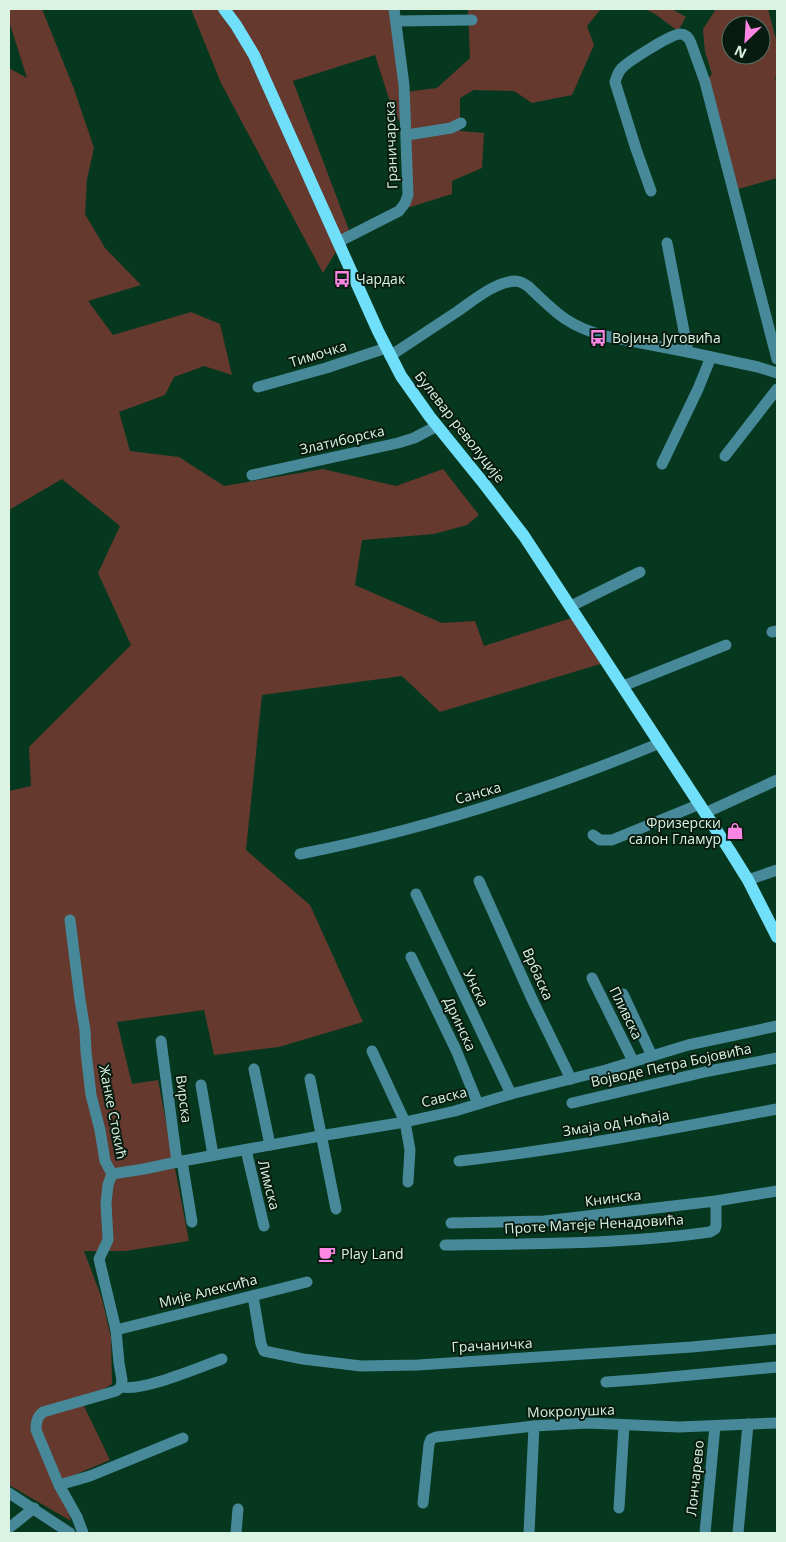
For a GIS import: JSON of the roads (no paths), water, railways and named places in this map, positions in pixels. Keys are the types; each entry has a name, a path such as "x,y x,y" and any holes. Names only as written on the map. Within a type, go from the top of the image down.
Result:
{"main road":[{"name":"Булевар револуције","path":"224,9 254,55 388,352 413,394 436,426 506,510 571,606 703,808 748,880 776,934"}],"street":[{"name":"Граничарска","path":"338,242 399,211 408,195 404,84 394,9"},
{"path":"396,21 472,20"},
{"path":"651,191 615,82 618,73 627,64 667,39 683,34 691,43 705,82 777,359"},
{"path":"407,135 451,128 461,124"},
{"path":"668,243 688,352 738,362 777,373"},
{"name":"Тимочка","path":"258,387 388,352 504,283 516,281 524,283 560,316 590,332 688,352"},
{"path":"662,464 698,390 711,357"},
{"path":"725,456 777,389"},
{"name":"Златиборска","path":"252,475 398,443 414,438 436,426"},
{"path":"571,606 640,572"},
{"path":"623,686 726,645"},
{"name":"Санска","path":"300,854 378,837 483,808 616,761 660,743"},
{"path":"593,834 600,840 612,840 777,780"},
{"path":"748,880 777,870"},
{"name":"Врбаска","path":"479,881 532,999 571,1079"},
{"name":"Унска","path":"416,894 511,1094"},
{"name":"Жанке Стокић","path":"70,920 85,1030 91,1094 100,1130 103,1156 106,1166 112,1174 106,1198 108,1240 100,1259 116,1330 122,1380 121,1387"},
{"name":"Дринска","path":"411,958 456,1050 478,1104"},
{"name":"Пливска","path":"592,978 633,1061"},
{"path":"623,994 652,1056"},
{"name":"Савска","path":"112,1174 405,1122 606,1070 688,1045 777,1026"},
{"name":"Вирска","path":"161,1041 179,1161 192,1222"},
{"path":"372,1051 405,1122 410,1150 408,1182"},
{"name":"Војводе Петра Бојовића","path":"572,1103 709,1071 777,1058"},
{"path":"254,1070 270,1145"},
{"path":"310,1078 336,1209"},
{"path":"201,1086 213,1155"},
{"name":"Змаја од Ноћаја","path":"459,1161 645,1134 777,1109"},
{"name":"Лимска","path":"246,1150 264,1226"},
{"name":"Книнска","path":"451,1223 544,1220 716,1201 777,1191"},
{"name":"Проте Матеје Ненадовића","path":"445,1245 591,1241 646,1238 713,1231 716,1226 716,1201"},
{"name":"Мије Алексића","path":"116,1330 307,1282"},
{"name":"Грачаничка","path":"253,1296 261,1344 264,1350 303,1359 361,1366 527,1358 777,1339"},
{"path":"83,1533 77,1517 59,1485 36,1430 38,1418 43,1412 108,1394 121,1387 128,1389 162,1381 222,1359"},
{"path":"606,1382 777,1367"},
{"name":"Мокролушка","path":"423,1503 428,1444 431,1439 444,1435 588,1423 679,1427 777,1423"},
{"path":"738,1533 748,1424"},
{"path":"618,1508 624,1425"},
{"path":"528,1533 534,1426"},
{"name":"Лончарево","path":"705,1533 715,1426"},
{"path":"59,1485 90,1476 183,1438"},
{"path":"9,1492 70,1533"},
{"path":"9,1528 34,1508"},
{"path":"236,1533 238,1509"}],"place":[{"name":"Чардак","path":"342,279"},
{"name":"Војина Југовића","path":"598,338"},
{"name":"Фризерски салон Гламур","path":"735,831"},
{"name":"Play Land","path":"327,1254"}]}
